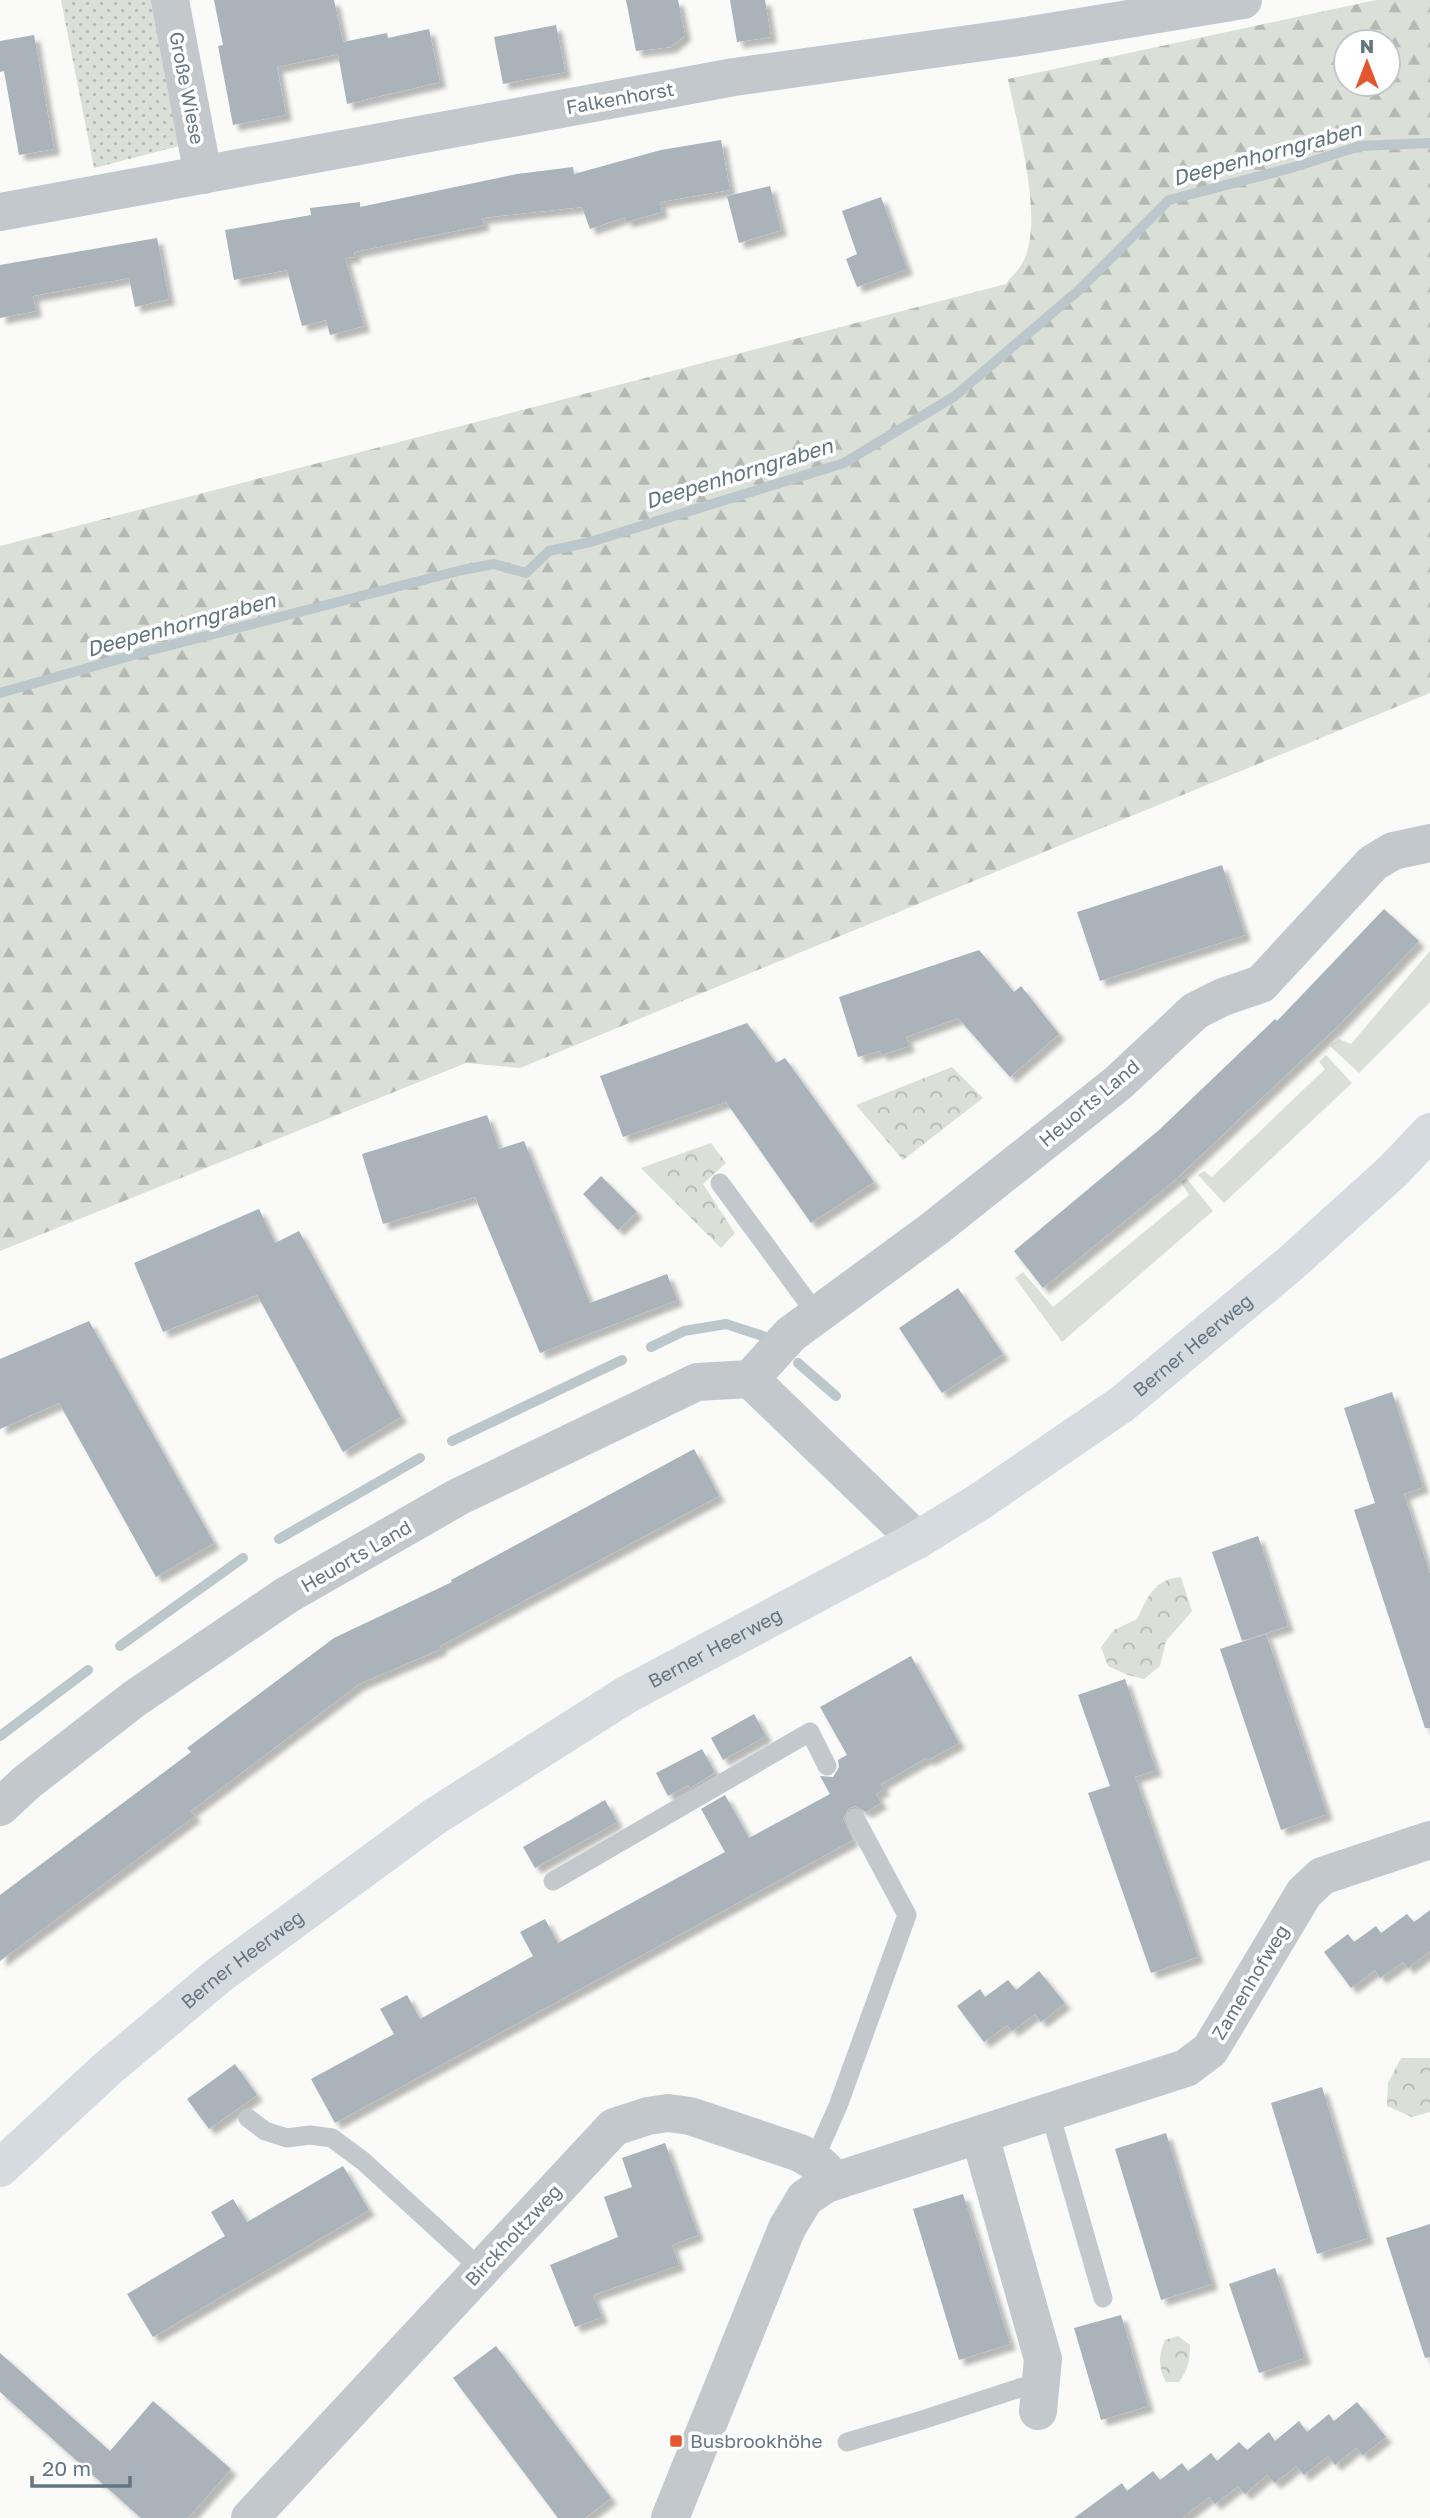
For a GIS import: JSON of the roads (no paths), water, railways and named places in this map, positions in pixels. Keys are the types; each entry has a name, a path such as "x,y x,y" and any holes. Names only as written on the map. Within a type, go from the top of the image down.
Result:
{"main road":[{"name":"Berner Heerweg","path":"0,2168 107,2069 219,1975 433,1817 626,1695 917,1540 979,1502 1122,1404 1290,1264 1394,1171 1430,1132"}],"street":[{"name":"Große Wiese","path":"170,0 203,175"},
{"name":"Falkenhorst","path":"0,212 734,77 1032,35 1243,0"},
{"name":"Heuorts Land","path":"0,1807 27,1782 134,1699 287,1595 458,1497 697,1382 750,1379 791,1334 934,1229 1118,1083 1195,1011 1223,997 1261,984 1373,863 1393,851 1430,843"},
{"path":"750,1379 917,1540"},
{"name":"Zamenhofweg","path":"823,2171 980,2136 1186,2068 1210,2050 1304,1893 1322,1876 1430,1840"},
{"name":"Birckholtzweg","path":"250,2518 614,2127 632,2120 668,2113 690,2116 823,2171"},
{"path":"980,2136 1043,2359 1039,2396"},
{"path":"670,2518 787,2228 823,2171"}],"lane":[{"path":"720,1183 817,1315"},
{"path":"553,1881 810,1732 827,1766"},
{"path":"823,2171 838,2106 907,1915 855,1818"},
{"path":"1049,2113 1103,2298"},
{"path":"248,2118 265,2131 287,2138 310,2135 332,2137 363,2161 481,2269"},
{"path":"847,2442 922,2420 1039,2396"}],"waterway":[{"name":"Deepenhorngraben","path":"0,693 144,652 462,570 494,564 526,573 549,551 590,542 844,463 955,396 1079,290 1169,200 1291,168 1360,146 1430,143"},
{"path":"651,1347 684,1331 726,1324 769,1338"},
{"path":"452,1441 622,1360"},
{"path":"798,1363 836,1396"},
{"path":"279,1539 420,1458"},
{"path":"120,1646 243,1558"},
{"path":"0,1736 88,1670"}],"place":[{"name":"Busbrookhöhe","path":"676,2441"}]}
